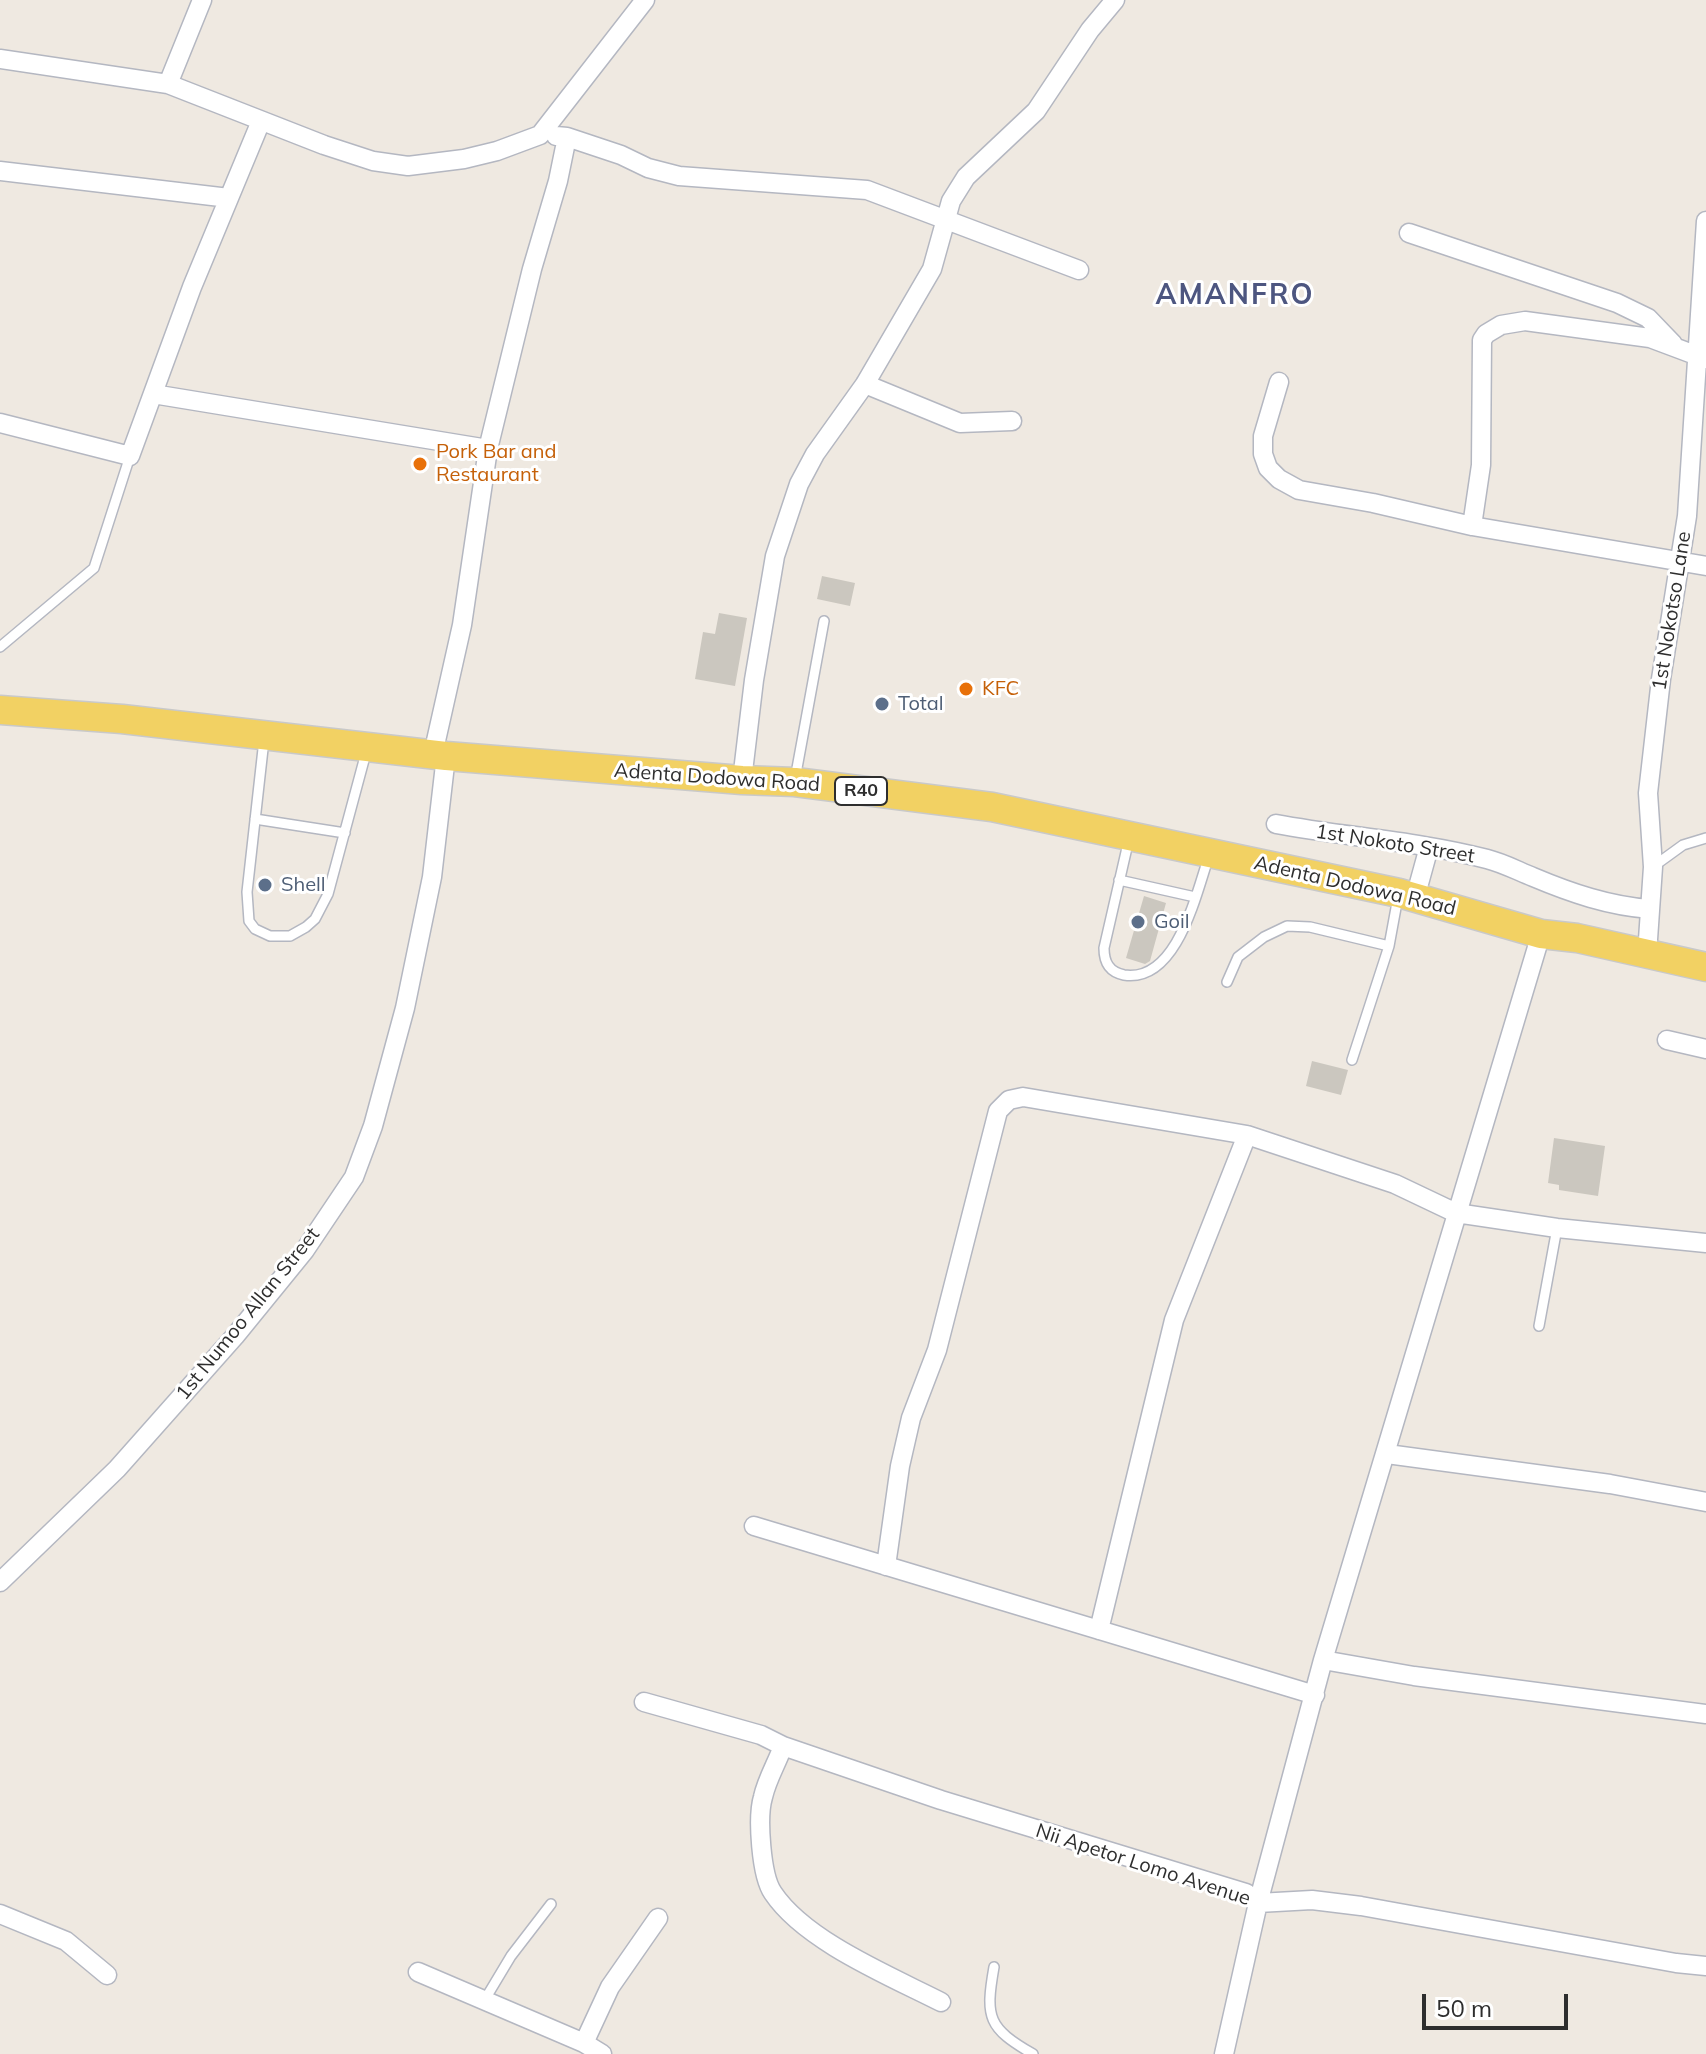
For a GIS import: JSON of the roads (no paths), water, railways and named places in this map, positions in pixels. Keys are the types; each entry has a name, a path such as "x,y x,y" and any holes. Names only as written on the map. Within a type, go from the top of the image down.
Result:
{"main road":[{"name":"Adenta Dodowa Road","path":"0,710 122,719 440,755 795,782 992,807 1407,896 1541,934 1577,938 1706,967"}],"street":[{"path":"168,84 202,0"},
{"path":"540,135 645,0"},
{"path":"742,780 754,680 775,556 799,484 815,454 865,384 932,269 951,201 966,177 1036,111 1090,30 1115,0"},
{"path":"0,59 168,84 373,161 408,166 464,159 540,135 567,137 621,155 648,168 679,176 867,190 1079,270"},
{"path":"0,423 130,456 192,287 261,121"},
{"name":"1st Numoo Allan Street","path":"0,1582 117,1469 235,1336 305,1250 354,1177 373,1126 405,1008 432,877 440,755 488,449 567,137"},
{"path":"0,171 229,198"},
{"name":"1st Nokotso Lane","path":"1647,954 1653,867 1648,793 1661,679 1687,516 1702,358 1706,221"},
{"path":"1409,233 1617,303 1648,318 1675,346"},
{"path":"1472,526 1481,465 1482,340 1486,334 1501,325 1525,321 1650,338 1702,358"},
{"path":"1279,382 1263,436 1263,454 1268,468 1279,479 1299,490 1472,526 1706,566"},
{"path":"865,384 960,423 1012,421"},
{"path":"153,394 488,449"},
{"name":"1st Nokoto Street","path":"1276,824 1345,837 1388,840 1492,860 1592,898 1623,907 1650,909"},
{"path":"1407,896 1429,847"},
{"path":"1224,2054 1258,1903 1323,1660 1541,934"},
{"path":"1667,1040 1706,1049"},
{"path":"886,1566 900,1466 911,1418 937,1350 998,1111 1009,1100 1023,1097 1247,1135 1395,1184 1456,1213 1557,1228 1706,1243"},
{"path":"1099,1630 1174,1320 1247,1135"},
{"path":"1387,1454 1610,1484 1706,1502"},
{"path":"754,1526 1315,1695"},
{"path":"1323,1660 1414,1676 1706,1714"},
{"name":"Nii Apetor Lomo Avenue","path":"644,1702 761,1735 783,1746 941,1800 1246,1893 1258,1903 1312,1900 1361,1906 1706,1966"},
{"path":"783,1746 762,1799 759,1836 771,1892 832,1947 941,2002"},
{"path":"0,1914 66,1941 107,1975"},
{"path":"584,2043 610,1987 658,1918"},
{"path":"418,1972 584,2043 602,2054"}],"lane":[{"path":"0,647 94,568 130,456"},
{"path":"795,782 824,621"},
{"path":"264,735 247,892 249,921 255,929 270,936 290,936 315,919 328,894 368,746"},
{"path":"255,819 345,833"},
{"path":"1130,836 1104,959 1111,971 1122,975 1141,976 1159,964 1173,949 1210,853"},
{"path":"1653,867 1683,845 1706,838"},
{"path":"1119,880 1195,897"},
{"path":"1352,1060 1407,896"},
{"path":"1227,982 1238,957 1264,937 1287,926 1310,927 1389,946"},
{"path":"1539,1326 1557,1228"},
{"path":"484,2001 511,1956 551,1904"},
{"path":"994,1967 989,1997 992,2020 1006,2038 1033,2054"}],"place":[{"name":"Pork Bar and Restaurant","path":"420,464"},
{"name":"KFC","path":"966,689"},
{"name":"Total","path":"882,704"},
{"name":"Shell","path":"265,885"},
{"name":"Goil","path":"1138,922"}],"district":[{"name":"AMANFRO","path":"1235,296"}]}
